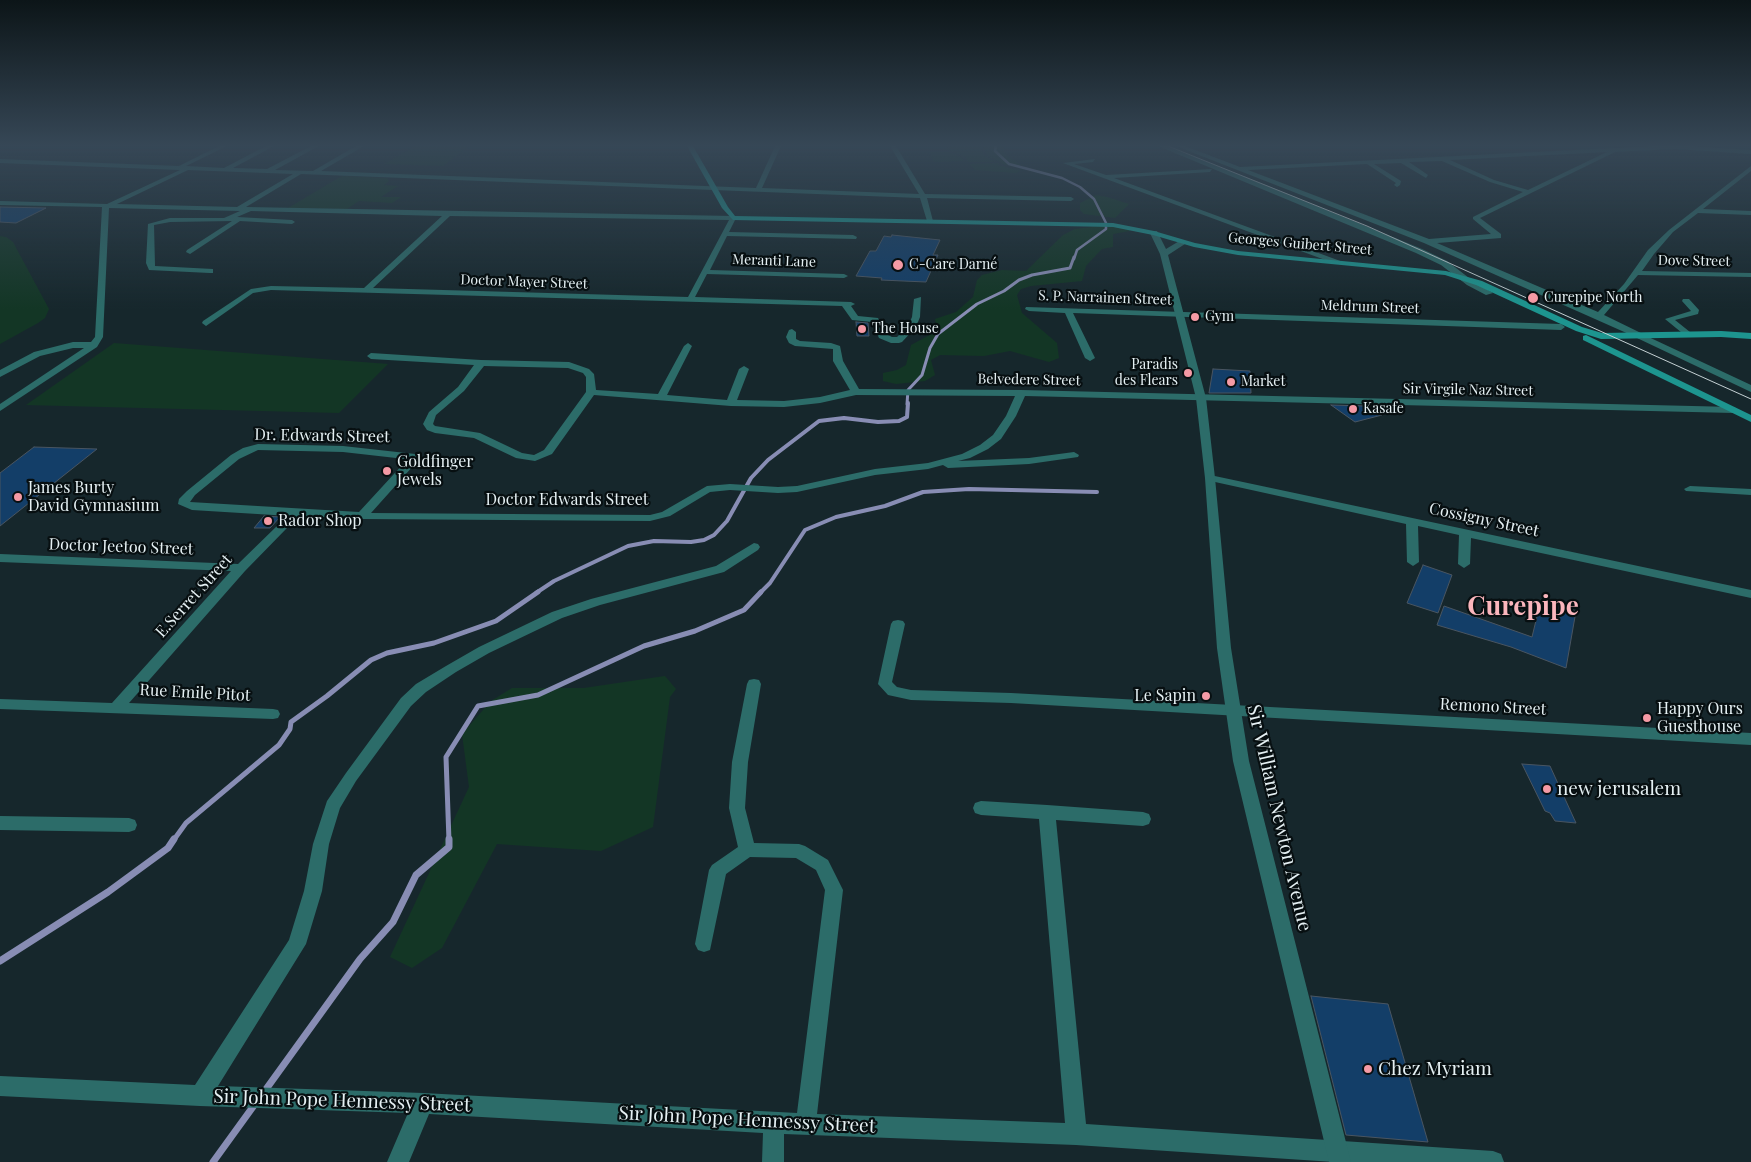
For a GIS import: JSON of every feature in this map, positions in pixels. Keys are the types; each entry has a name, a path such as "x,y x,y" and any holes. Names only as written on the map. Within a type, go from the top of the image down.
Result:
{"main road":[{"path":"720,200 733,218"},
{"name":"Georges Guibert Street","path":"733,218 1113,225 1238,254 1435,270 1462,277 1579,329 1601,336 1687,334 1751,336"},
{"name":"Georges Guibert Street","path":"1418,269 1451,278 1489,293 1614,351 1751,419"}],"street":[{"path":"105,206 118,200"},
{"path":"238,209 253,200"},
{"path":"925,200 930,221"},
{"path":"1171,200 1339,262"},
{"path":"1298,200 1450,267 1462,277 1489,293"},
{"path":"1322,200 1427,241 1599,316 1751,389"},
{"path":"1427,241 1498,236 1475,220 1475,218 1511,200"},
{"path":"1599,316 1627,286 1650,252 1671,231 1709,200"},
{"path":"0,203 248,210 733,218 690,300"},
{"path":"0,408 94,345 100,337 105,206"},
{"path":"228,220 248,210"},
{"path":"1695,211 1751,213"},
{"path":"366,291 448,214"},
{"path":"210,271 152,268 150,263 151,224 162,220 292,222"},
{"path":"190,252 238,220"},
{"path":"1154,233 1164,254 1179,315"},
{"path":"724,234 853,237"},
{"path":"1164,254 1184,242"},
{"path":"1435,270 1450,267"},
{"name":"Meranti Lane","path":"704,272 844,276"},
{"name":"Dove Street","path":"1636,272 1751,276"},
{"name":"Doctor Mayer Street","path":"206,323 251,291 259,289 366,291 848,304 855,318 876,320 882,336 899,340 912,327 916,317 918,299"},
{"path":"1686,301 1696,310 1695,312 1669,319 1687,334"},
{"name":"S. P. Narrainen Street","path":"1029,309 1179,315"},
{"path":"1068,311 1090,358"},
{"name":"Meldrum Street","path":"1179,315 1560,327"},
{"name":"Sir William Newton Avenue","path":"1179,315 1201,398 1210,478 1224,648 1232,712 1241,761 1339,1158"},
{"path":"792,332 790,337 792,341 798,344 838,348 838,361 856,392"},
{"path":"0,374 37,354 53,349 74,345 94,345"},
{"path":"661,398 688,346"},
{"path":"371,356 481,363 558,364 578,367 592,376 591,392 548,452 535,458 520,456 476,435 439,431 430,428 428,424 432,414 461,389 481,363"},
{"path":"731,403 744,369"},
{"name":"Belvedere Street","path":"591,392 731,403 784,404 820,400 856,392 1021,393 1201,398"},
{"name":"Doctor Edwards Street","path":"192,507 362,516 636,519 666,514 707,489 797,489 875,472 928,466 966,456 984,447 1005,427 1021,393"},
{"name":"Sir Virgile Naz Street","path":"1201,398 1734,410"},
{"name":"Dr. Edwards Street","path":"192,507 184,504 185,499 191,493 234,457 246,450 258,447 342,449 411,456 410,463 362,516"},
{"path":"928,466 1029,462 1074,455"},
{"name":"Cossigny Street","path":"1210,478 1751,594"},
{"path":"1690,489 1751,492"},
{"name":"E.Serret Street","path":"117,707 241,568 282,527 301,513"},
{"path":"1412,521 1413,562"},
{"path":"1464,564 1465,533"},
{"path":"200,1096 297,944 313,891 321,844 333,806 351,777 406,702 421,688 451,669 557,615 720,569 754,547"},
{"name":"Doctor Jeetoo Street","path":"0,558 241,568"},
{"name":"Remono Street","path":"898,624 886,684 893,691 911,695 1011,698 1232,712 1751,739"},
{"path":"747,850 737,808 740,762 754,684"},
{"name":"Rue Emile Pitot","path":"0,704 273,714"},
{"path":"981,808 1143,818"},
{"path":"1047,812 1076,1134"},
{"path":"0,823 130,825"},
{"path":"704,944 718,870 747,850 799,851 822,865 834,890 806,1123"},
{"name":"Sir John Pope Hennessy Street","path":"0,1086 200,1096 423,1103 774,1123 1076,1134 1339,1158 1493,1162"},
{"path":"398,1162 423,1103"},
{"path":"774,1123 774,1162"}],"green space":[{"path":"301,200 396,200 392,203 359,201 347,209 288,208"},
{"path":"1086,200 1117,200 1129,204 1115,218 1084,214 1080,210 1080,203"},
{"path":"1108,225 1130,228 1130,231 1113,234 1113,247 1102,249 1086,266 1082,281 1031,286 1021,289 1017,295 1022,313 1057,343 1059,358 1049,362 1010,351 984,356 940,355 931,360 935,375 925,381 896,384 883,381 883,373 897,370 906,365 911,345 937,331 935,319 956,312 973,297 977,280 982,275 1002,270 1026,271 1063,235 1075,229"},
{"path":"0,236 6,237 13,242 49,309 45,318 38,323 0,344"},
{"path":"114,343 388,364 339,413 26,405"},
{"path":"665,676 676,689 670,697 653,827 601,851 497,844 442,948 412,968 390,957 469,787 462,734 491,701 512,688 584,688"}],"building":[{"path":"0,207 46,208 16,223 0,222"},
{"name":"C-Care Darné","path":"892,235 940,240 933,255 938,255 926,282 881,280 882,278 856,276 870,251 876,251 884,236 891,237"},
{"name":"The House","path":"856,322 868,323 869,336 857,336"},
{"name":"Market","path":"1213,369 1250,371 1251,393 1209,393"},
{"name":"Kasafe","path":"1331,405 1364,406 1382,415 1355,422"},
{"name":"James Burty David Gymnasium","path":"34,447 97,449 0,526 0,473"},
{"name":"Rador Shop","path":"264,516 280,517 270,528 254,528"},
{"path":"1423,565 1452,575 1438,613 1407,603"},
{"path":"1541,600 1576,611 1566,668 1511,647 1437,625 1444,606 1532,637"},
{"name":"new jerusalem","path":"1522,764 1550,766 1576,823 1555,821 1550,813 1545,811"},
{"name":"Chez Myriam","path":"1311,996 1388,1004 1428,1142 1346,1135"}],"waterway":[{"path":"1074,259 1077,250 1106,229 1106,223 1095,200"},
{"path":"907,404 908,390 922,375 930,348 938,334 977,304 1004,291 1019,280 1032,275 1070,268 1074,257"},
{"path":"536,593 554,581 628,546 654,541 691,542 704,540 714,535 727,521 751,478 768,460 819,421 844,418 878,422 899,421 907,417 908,403"},
{"path":"761,592 770,583 805,530 836,517 885,506 923,492 969,489 1097,492"},
{"path":"173,841 186,823 279,745 290,729 291,722 327,696 371,660 387,653 434,643 496,621 538,592"},
{"path":"449,841 446,757 478,706 538,695 644,646 695,631 744,610 761,592"},
{"path":"0,961 108,892 168,848 174,839"},
{"path":"264,1092 360,959 393,922 416,875 449,847 449,841"},
{"path":"213,1162 255,1104"}],"tram line":[{"path":"1303,200 1367,226 1751,399"}],"place":[{"name":"C-Care Darné","path":"898,265"},
{"name":"Curepipe North","path":"1533,298"},
{"name":"Gym","path":"1195,317"},
{"name":"The House","path":"862,329"},
{"name":"Paradis des Flears","path":"1188,373"},
{"name":"Market","path":"1231,382"},
{"name":"Kasafe","path":"1353,409"},
{"name":"Goldfinger Jewels","path":"387,471"},
{"name":"James Burty David Gymnasium","path":"18,497"},
{"name":"Rador Shop","path":"268,521"},
{"name":"Le Sapin","path":"1206,696"},
{"name":"Happy Ours Guesthouse","path":"1647,718"},
{"name":"new jerusalem","path":"1547,789"},
{"name":"Chez Myriam","path":"1368,1069"}],"district":[{"name":"Curepipe","path":"1523,607"}]}
